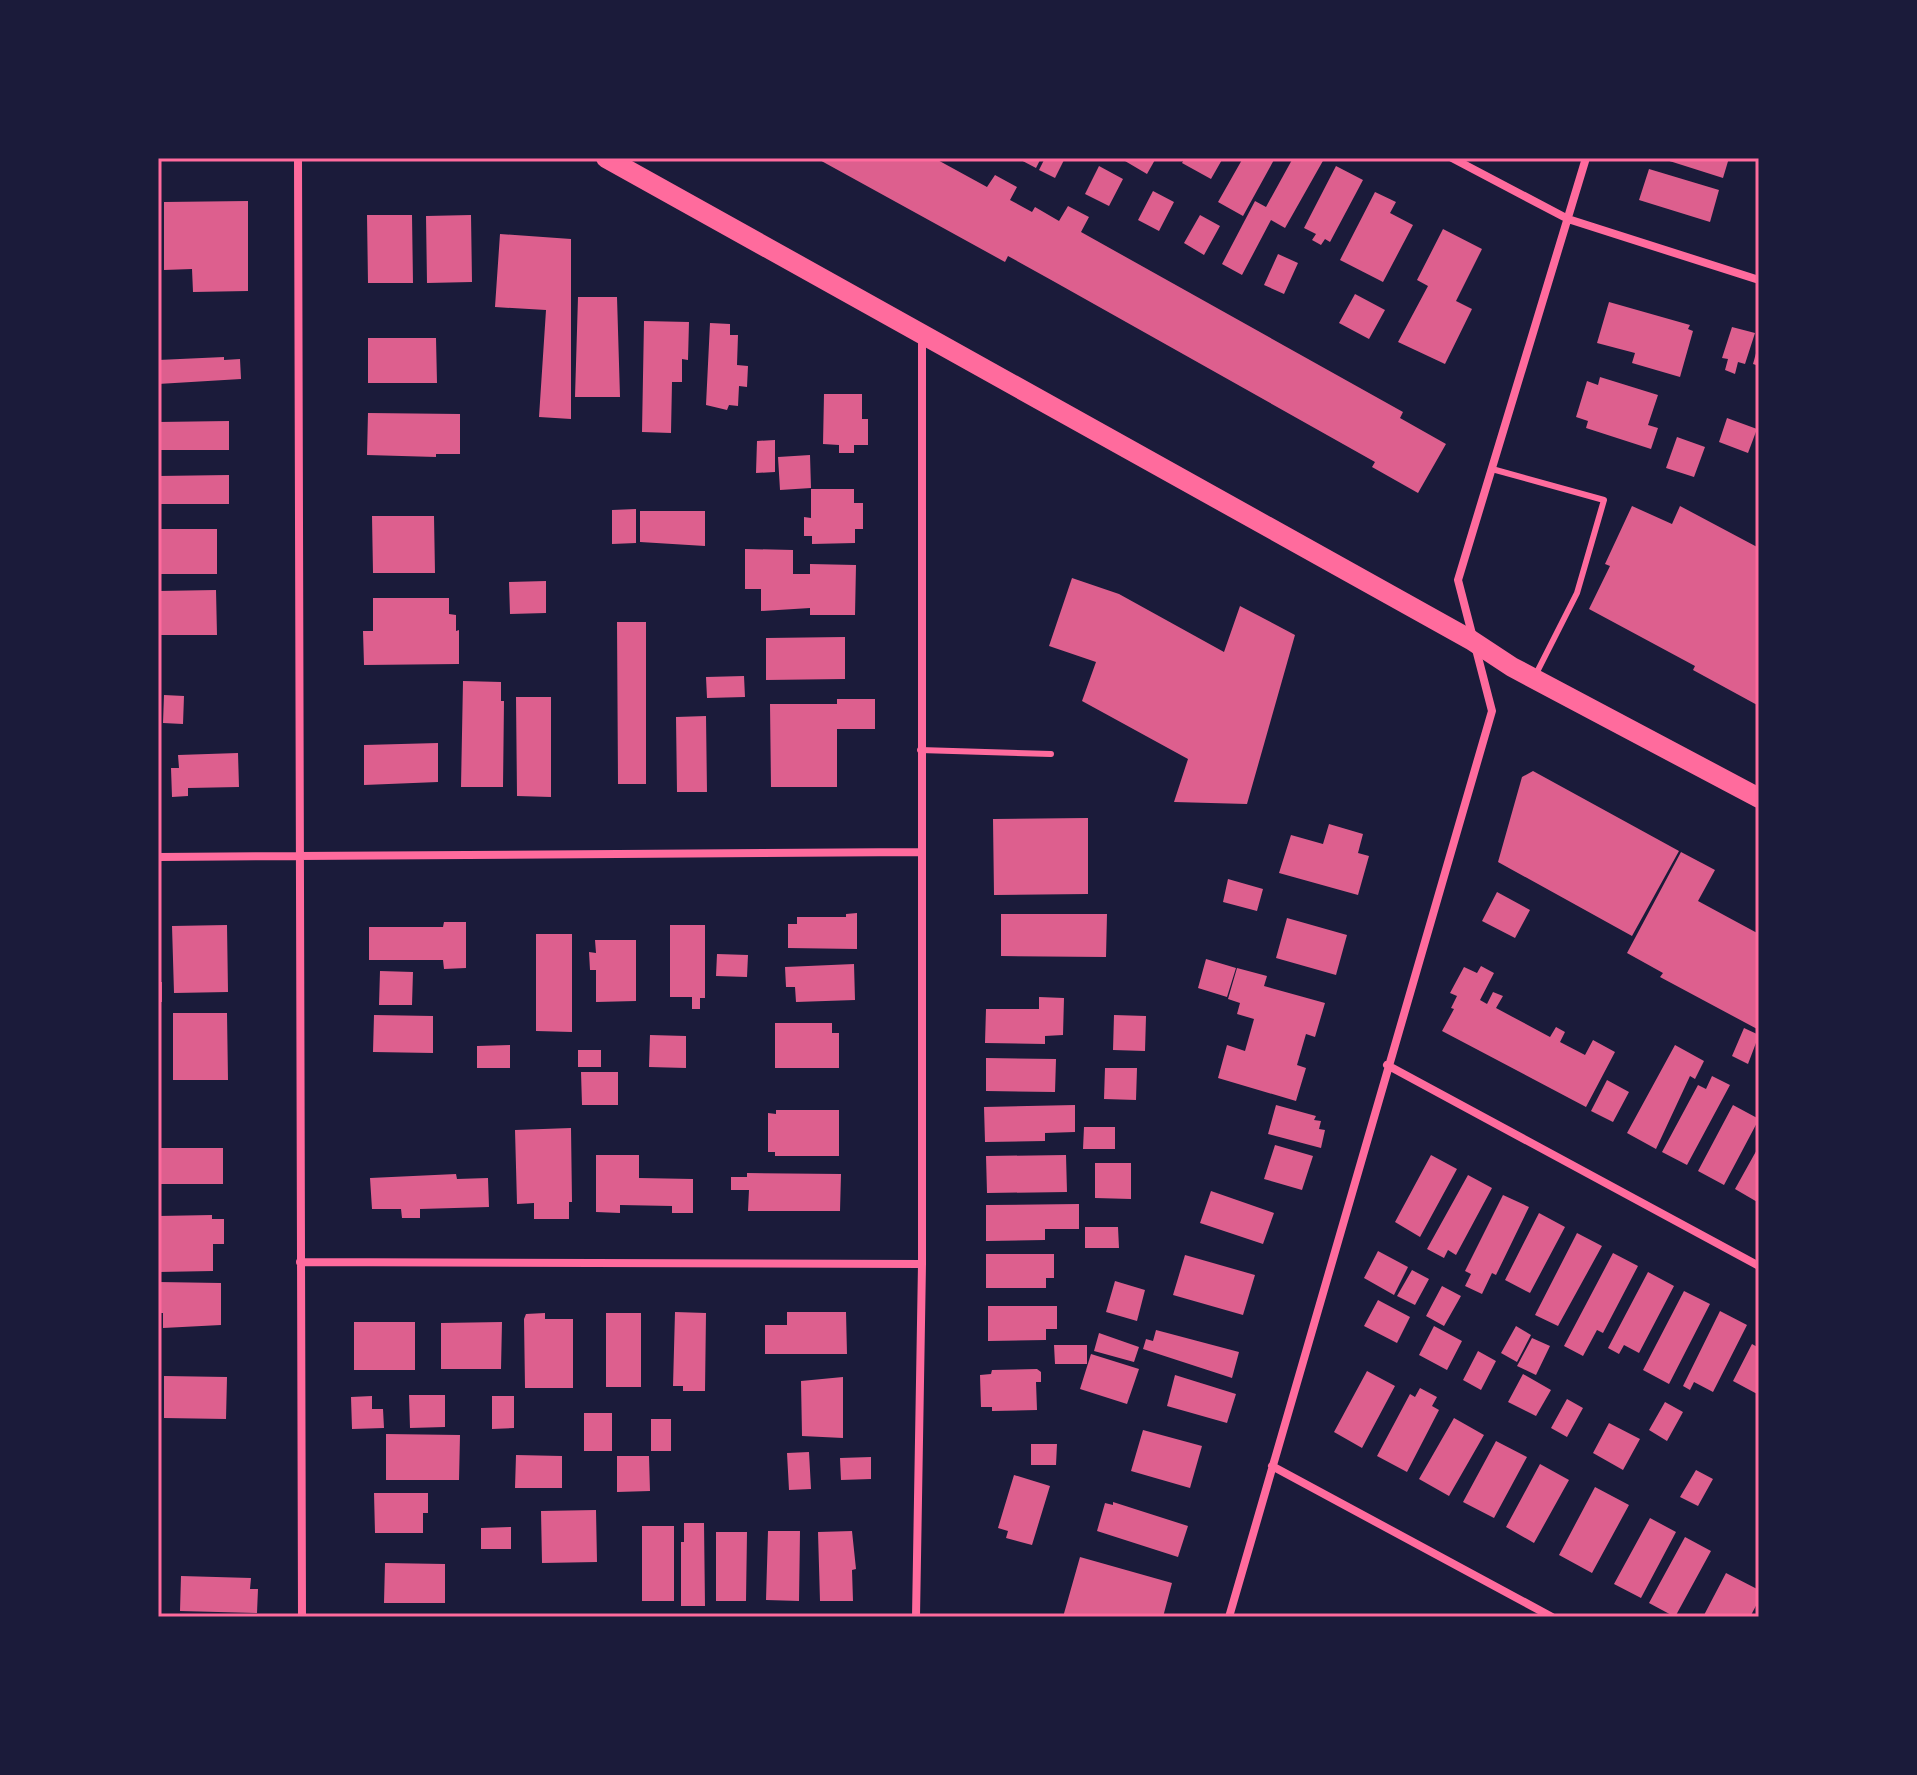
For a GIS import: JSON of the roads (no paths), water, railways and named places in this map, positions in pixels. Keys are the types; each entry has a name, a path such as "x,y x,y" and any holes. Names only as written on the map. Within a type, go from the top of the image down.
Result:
{"main road":[{"path":"606,158 1535,678 1759,798"}],"street":[{"path":"298,158 302,1617"},
{"path":"1452,158 1568,219 1759,280"},
{"path":"1229,1617 1492,711 1471,640 1458,580 1586,158"},
{"path":"916,1617 922,1264 919,852 922,334"},
{"path":"158,857 919,852"},
{"path":"1387,1065 1759,1266"},
{"path":"300,1262 922,1264"},
{"path":"1272,1466 1552,1617"}],"lane":[{"path":"1492,469 1604,500 1577,593 1535,678"},
{"path":"920,750 1051,754"}]}
